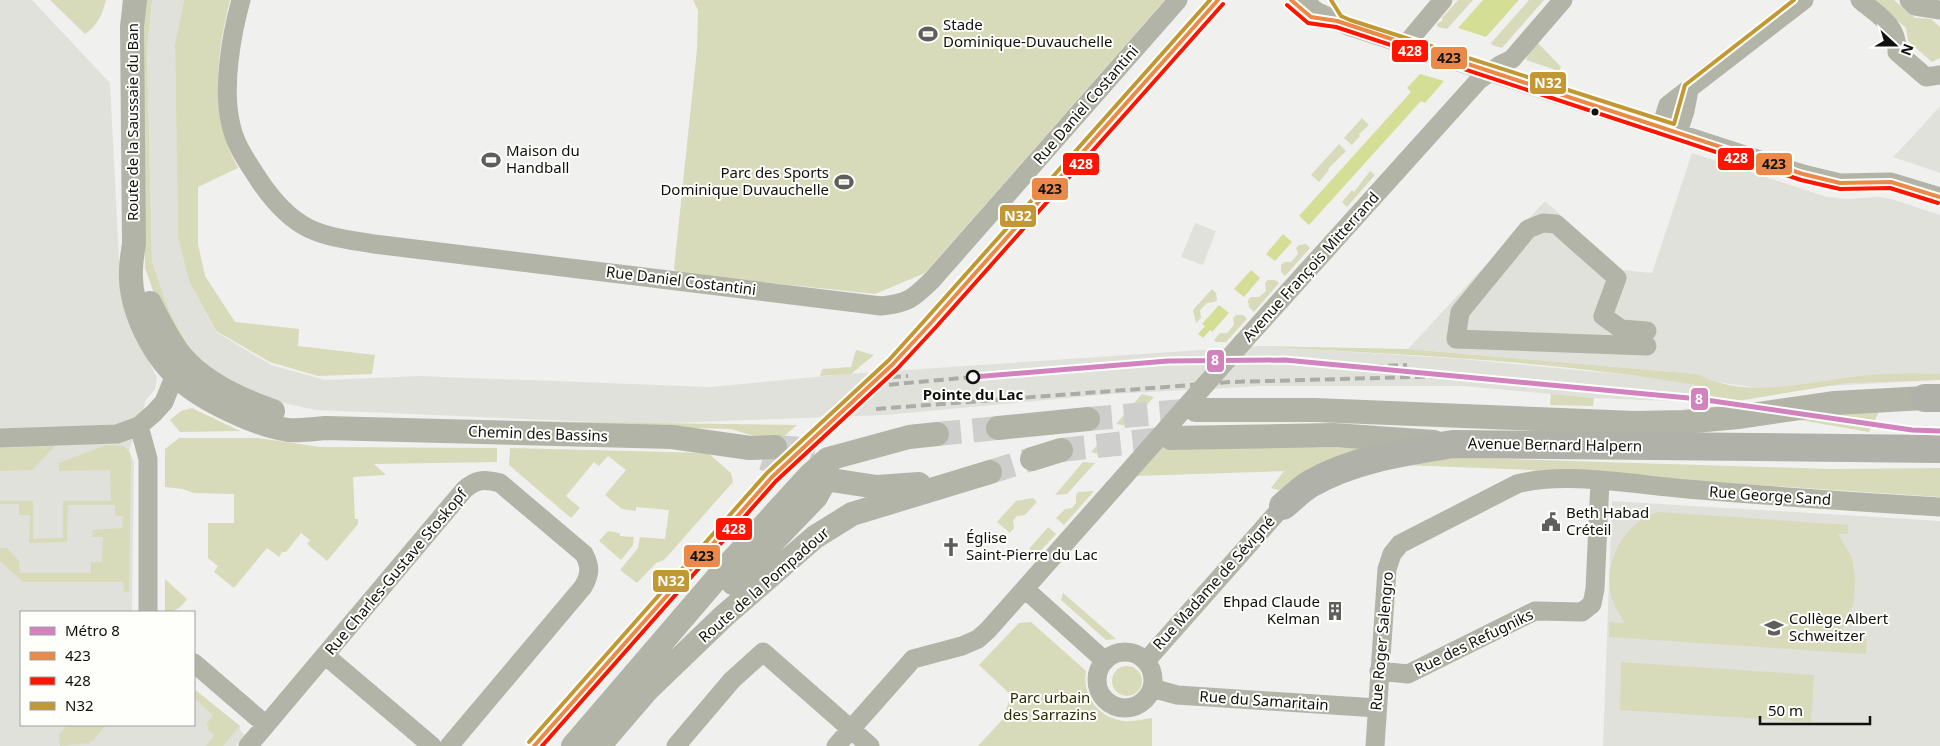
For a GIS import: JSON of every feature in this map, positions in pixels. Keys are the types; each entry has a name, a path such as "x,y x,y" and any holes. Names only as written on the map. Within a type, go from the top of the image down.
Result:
{"highway":[{"name":"Avenue Bernard Halpern","path":"1453,444 1940,449"},
{"path":"1283,506 1309,485 1335,472 1394,453 1453,444"}],"main road":[{"name":"Route de la Saussaie du Ban","path":"135,0 132,27 134,243 148,298 166,334 181,355 193,378"},
{"name":"Chemin des Bassins","path":"193,378 255,404 326,428 672,437 763,451"},
{"name":"Avenue Bernard Halpern","path":"1196,410 1315,410 1447,416 1684,422 1738,417 1835,403 1932,398"},
{"path":"998,428 1088,419"},
{"path":"815,467 909,437 937,434"},
{"name":"Avenue Bernard Halpern","path":"1171,438 1258,434 1334,435 1453,444"},
{"path":"1032,459 1061,450"},
{"path":"815,467 877,487 963,480 990,472"},
{"path":"592,746 594,736 739,576 816,497 815,467"},
{"name":"Route de la Pompadour","path":"573,746 815,467"},
{"name":"Route de la Pompadour","path":"598,746 648,689 710,629 815,537 852,514 963,480"}],"street":[{"name":"Rue Daniel Costantini","path":"241,0 233,36 229,84 231,126 244,156 268,194 287,213 307,228 338,238 365,242 881,306 899,304 910,300 932,280 1178,0"},
{"path":"1303,0 1316,11 1337,21 1815,178 1840,183 1891,182 1940,197"},
{"path":"1323,0 1337,21"},
{"path":"1406,44 1444,0"},
{"name":"Avenue François Mitterrand","path":"836,746 913,659 962,646 978,639 1025,589 1456,105 1489,72 1512,59 1563,0"},
{"path":"1669,130 1689,90 1804,0"},
{"path":"1860,0 1894,29 1898,38 1897,52 1926,77 1940,75"},
{"path":"1909,0 1915,6 1940,10"},
{"path":"1543,223 1556,224 1616,278 1603,316 1621,329 1647,338 1456,339 1460,312 1528,229 1543,223"},
{"path":"0,438 117,434 139,426 164,402 184,397 193,378"},
{"path":"139,426 148,459 148,611"},
{"name":"Rue Charles-Gustave Stoskopf","path":"248,746 326,656 464,490 473,482 485,479 500,483 584,554 588,562 590,575 583,587 449,746"},
{"name":"Rue Roger Salengro","path":"1375,746 1387,569 1392,554 1400,544 1517,484 1537,479 1600,482"},
{"name":"Rue George Sand","path":"1600,482 1773,497 1940,507"},
{"name":"Rue des Refugniks","path":"1379,671 1408,674 1535,611 1582,612 1592,604 1595,589 1600,482"},
{"name":"Rue Madame de Sévigné","path":"1146,661 1283,506"},
{"path":"1025,589 1105,661"},
{"path":"676,746 732,680 763,652 870,746"},
{"path":"1121,652 1139,656 1146,661 1153,679 1152,688 1148,696 1133,707 1124,708 1108,702 1098,686 1100,668 1105,661 1121,652"},
{"path":"326,656 432,746"},
{"path":"195,664 266,725"},
{"name":"Rue du Samaritain","path":"1152,688 1177,695 1377,708"}],"shaded area":[{"path":"0,0 32,0 110,83 121,298 132,330 157,377 155,389 145,401 144,410 129,451 134,462 132,611 20,611 20,726 195,726 195,690 240,726 240,730 245,735 236,746 0,746"},
{"path":"152,0 184,0 175,44 178,232 189,281 216,332 271,365 325,380 419,376 710,387 847,374 1260,346 1462,359 1640,376 1703,386 1691,402 1594,398 1464,386 1262,386 1111,394 885,415 643,424 316,410 260,398 231,383 192,353 170,313 152,262 147,49"},
{"path":"1483,0 1519,0 1486,37 1458,28"},
{"path":"1420,74 1444,81 1425,103 1421,101 1309,225 1299,216 1411,92 1407,88"},
{"path":"1940,106 1940,173 1893,157 1914,135"},
{"path":"1692,153 1827,197 1846,199 1879,197 1895,200 1940,215 1940,380 1766,389 1710,381 1697,374 1408,349 1545,201 1623,270 1652,273"},
{"path":"1195,223 1216,231 1203,265 1181,257"},
{"path":"1283,234 1292,242 1275,261 1266,254"},
{"path":"1251,270 1260,278 1244,297 1234,289"},
{"path":"1219,305 1229,313 1212,332 1210,330 1203,338 1198,334 1205,326 1202,324"},
{"name":"Collège Albert Schweitzer","path":"1612,501 1940,521 1940,746 1603,746"}],"green space":[{"path":"50,0 106,0 99,19 85,34"},
{"path":"146,0 152,0 147,49 152,262 170,313 192,353 157,302 145,268 143,39"},
{"path":"184,0 230,0 221,43 218,85 219,107 229,148 238,168 198,187 198,244 205,276 235,322 299,329 298,346 375,355 372,374 318,376 270,362 216,331 189,281 178,236 175,44"},
{"name":"Parc des Sports Dominique Duvauchelle","path":"693,0 1165,0 925,273 875,294 679,273 674,269 697,49 698,10"},
{"path":"1458,0 1473,0 1447,29 1438,27 1437,24 1443,20 1442,18"},
{"path":"1529,0 1544,0 1502,48 1492,45 1491,43"},
{"path":"1874,0 1894,0 1915,18 1931,19 1940,27 1940,58 1932,62 1908,41 1906,28"},
{"path":"1537,42 1561,67 1559,71 1526,60 1530,50"},
{"path":"1362,118 1369,125 1359,134 1360,136 1352,145 1344,138"},
{"path":"1339,144 1346,151 1328,169 1319,182 1311,175"},
{"path":"1370,171 1375,175 1347,207 1342,202 1352,190 1354,192"},
{"path":"1306,244 1310,248 1285,276 1281,272 1281,265 1284,262 1291,262 1298,254 1296,248 1299,245"},
{"path":"1268,280 1275,280 1279,283 1254,312 1249,307 1248,300 1251,297 1259,297 1266,291 1265,283"},
{"path":"1212,289 1216,293 1217,300 1207,303 1200,310 1201,318 1196,323 1193,310"},
{"path":"1236,315 1243,315 1247,319 1226,342 1216,342 1214,340 1220,333 1227,333 1234,325 1233,318"},
{"path":"1252,346 1408,349 1697,374 1716,382 1756,388 1798,385 1859,376 1910,373 1940,374 1940,380 1847,383 1719,404 1690,406 1702,386 1646,377 1534,364"},
{"path":"856,350 874,355 851,374 820,376 822,369 851,367"},
{"path":"1142,394 1154,397 1127,426 1116,424"},
{"path":"1551,394 1594,398 1593,406 1550,405"},
{"path":"192,408 240,431 180,432 170,420 181,411"},
{"path":"1880,410 1869,432 1800,420 1836,413"},
{"path":"376,419 797,425 776,443 731,429"},
{"path":"1108,433 1119,436 1102,455 1091,452"},
{"path":"179,438 258,438 320,447 497,448 497,462 374,464 386,475 353,477 355,519 358,519 358,524 327,561 307,544 310,540 301,533 286,552 282,552 279,557 267,548 234,588 214,572 218,566 208,558 208,523 234,523 234,494 194,493 183,489 165,487 165,449"},
{"path":"106,445 124,446 129,451 131,459 129,591 124,592 123,582 23,582 0,561 0,548 7,548 19,561 20,573 91,573 91,562 102,562 103,537 92,537 93,530 122,528 123,516 115,516 115,505 68,505 67,542 29,543 30,515 19,515 19,504 0,504 0,501 33,501 33,539 63,538 63,501 111,501 110,470 59,471 59,463"},
{"path":"55,446 32,470 0,471 0,448"},
{"path":"1162,447 1375,448 1292,494 1271,488 1284,471 1137,476"},
{"path":"510,448 708,453 731,473 733,482 664,560 656,563 637,583 620,570 638,548 640,537 665,539 669,510 636,507 636,511 622,509 605,495 626,470 608,456 599,466 594,462 566,496 580,508 571,518 509,465"},
{"path":"1416,456 1830,469 1940,468 1940,497 1531,470 1378,464"},
{"path":"1083,462 1095,463 1067,494 1055,495"},
{"path":"1094,491 1064,525 1056,518 1065,509 1072,508 1076,503 1078,492"},
{"path":"1033,498 1037,502 1025,515 1017,516 1013,521 1014,528 1010,533 997,522 1016,501"},
{"path":"1659,512 1848,525 1848,534 1838,534 1852,558 1855,579 1854,601 1839,638 1867,639 1866,654 1609,637 1609,622 1625,623 1611,595 1610,569 1614,556 1619,544 1636,524"},
{"path":"1048,527 1056,534 1036,556 1029,549"},
{"path":"608,531 620,533 620,536 634,537 633,545 621,560 599,541"},
{"path":"165,579 187,599 178,608 172,611 165,611"},
{"path":"1063,593 1116,639 1106,640 1061,600"},
{"name":"Parc urbain des Sarrazins","path":"1031,622 1086,671 1085,680 1089,697 1099,710 1115,719 1124,721 1152,718 1152,746 978,746 1003,719 1011,695 979,665 1019,623"},
{"path":"1621,662 1814,675 1811,722 1620,710"},
{"path":"1127,666 1138,670 1142,681 1138,692 1127,696 1116,692 1112,681 1116,670"},
{"path":"195,690 240,726 223,746 206,746 214,735 207,729 209,726 206,724 213,715 195,699"},
{"path":"66,726 105,726 92,742 90,740 90,743 60,746 59,734"}],"tunnel":[{"path":"1088,419 1196,410"},
{"path":"937,434 998,428"},
{"path":"1061,450 1171,438"},
{"path":"775,447 815,450"},
{"path":"763,458 796,469"},
{"path":"990,472 1032,459"}],"railway":[{"path":"1358,367 1407,365"},
{"path":"876,378 908,376"},
{"path":"876,409 1231,382 1450,376"},
{"path":"874,386 973,377"}],"metro line":[{"name":"8","path":"973,377 1168,361 1285,360 1699,399 1912,430 1940,431"}],"transit line":[{"name":"N32","path":"529,742 767,473 889,360 1210,0"},
{"name":"423","path":"534,746 772,477 893,364 931,323 1218,0"},
{"name":"423","path":"1291,0 1311,17 1337,21 1803,174 1840,183 1891,182 1940,197"},
{"name":"N32","path":"1331,0 1341,16 1350,20 1674,124 1685,85 1794,0"},
{"name":"428","path":"542,746 776,481 897,369 936,327 1223,4"},
{"name":"428","path":"1287,5 1308,23 1336,27 1801,180 1840,189 1890,188 1938,203"}],"place":[{"name":"Stade Dominique-Duvauchelle","path":"928,34"},
{"name":"Maison du Handball","path":"491,160"},
{"name":"Parc des Sports Dominique Duvauchelle","path":"844,182"},
{"name":"Pointe du Lac","path":"973,377"},
{"name":"Beth Habad Créteil","path":"1551,522"},
{"name":"Église Saint-Pierre du Lac","path":"951,547"},
{"name":"Ehpad Claude Kelman","path":"1335,611"},
{"name":"Collège Albert Schweitzer","path":"1774,628"}]}
